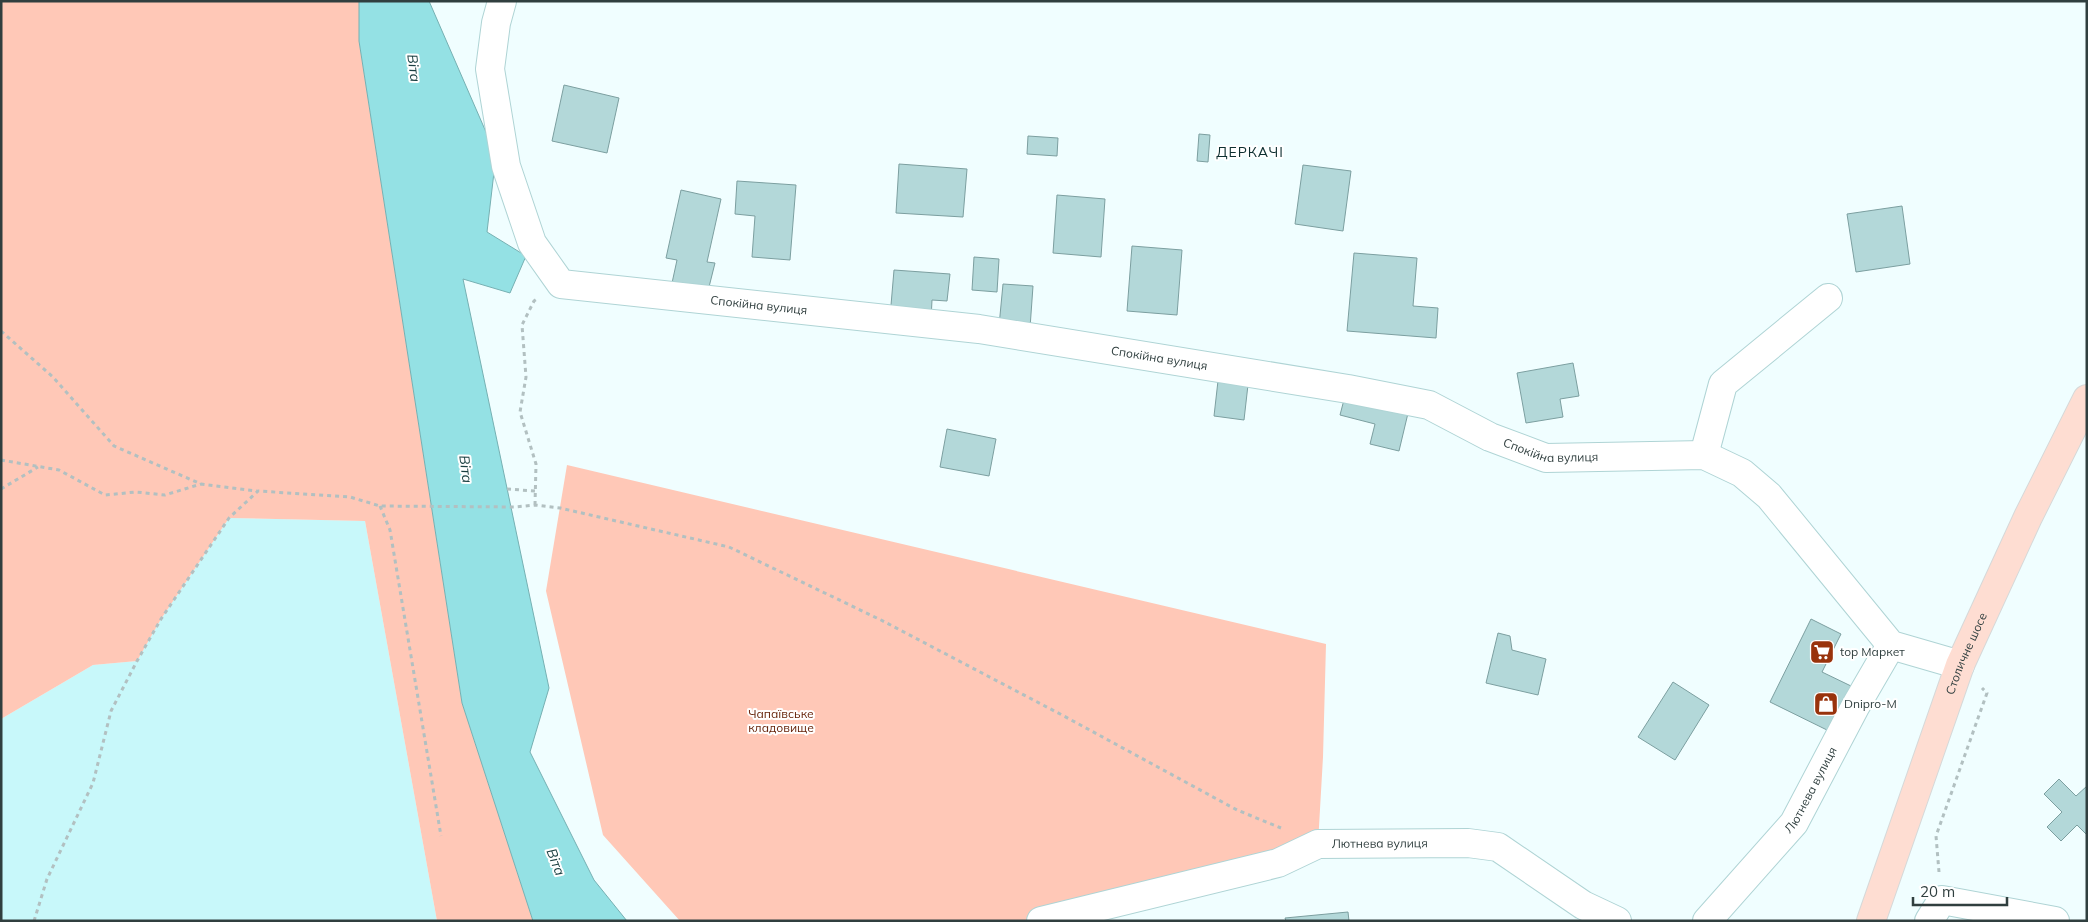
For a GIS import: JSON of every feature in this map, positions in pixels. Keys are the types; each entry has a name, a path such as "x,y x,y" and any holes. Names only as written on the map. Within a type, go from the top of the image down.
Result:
{"main road":[{"name":"Столичне шосе","path":"1872,921 1960,664 2028,517 2087,399"}],"street":[{"path":"502,1 496,23 490,69 506,166 532,243 561,284"},
{"name":"Спокійна вулиця","path":"561,284 979,329 1348,388 1429,405 1490,436 1546,458 1704,455 1742,473 1769,496 1891,645"},
{"path":"1704,455 1723,384 1828,298"},
{"path":"1891,645 1960,664"},
{"name":"Лютнева вулиця","path":"1707,921 1794,823 1855,706 1891,645"},
{"name":"Лютнева вулиця","path":"1041,921 1278,863 1318,844 1468,843 1498,847 1583,905 1617,921"},
{"path":"1936,910 2055,921"}],"path":[{"path":"535,505 536,464 520,412 526,377 522,325 534,301 561,284"},
{"path":"1,331 54,377 114,446 201,484 258,491 350,497 380,506 515,507 535,505 560,508 729,547 881,620 1237,810 1318,844"},
{"path":"1,460 59,470 105,495 136,492 165,495 201,484"},
{"path":"1,489 39,466"},
{"path":"507,489 535,491"},
{"path":"34,921 47,879 93,784 111,710 161,620 229,518 258,491"},
{"path":"380,506 390,530 441,836"},
{"path":"1936,910 1936,836 1987,693 1960,664"}],"shaded area":[{"path":"229,518 365,521 437,921 1,921 1,719 93,665 137,661 161,619"}],"green space":[{"path":"1,1 359,1 359,41 462,703 533,921 437,921 365,521 229,518 161,619 137,661 93,665 1,719"},
{"name":"Чапаївське кладовище","path":"567,465 1326,644 1323,757 1318,844 1041,921 680,921 603,835 546,591"}],"water":[{"name":"Віта","path":"359,1 429,1 496,155 487,232 526,256 510,293 463,279 549,688 530,752 594,880 627,921 533,921 462,703 359,41"}],"building":[{"path":"564,85 619,98 607,153 552,141"},
{"path":"1199,134 1210,135 1208,162 1197,161"},
{"path":"1028,136 1058,138 1057,156 1027,154"},
{"path":"899,164 967,169 963,217 896,213"},
{"path":"1303,165 1351,171 1343,231 1295,224"},
{"path":"737,181 796,185 790,260 752,257 755,216 735,214"},
{"path":"681,190 721,199 707,262 715,263 708,291 672,283 677,260 666,258"},
{"path":"1057,195 1105,199 1101,257 1053,253"},
{"path":"1902,206 1910,264 1856,272 1847,214"},
{"path":"1132,246 1182,250 1177,315 1127,311"},
{"path":"1354,253 1417,258 1413,306 1438,308 1436,338 1347,331"},
{"path":"974,257 999,259 997,292 972,290"},
{"path":"894,270 950,274 947,301 932,300 931,320 890,317"},
{"path":"1003,284 1033,286 1030,328 999,326"},
{"path":"1573,363 1579,396 1560,399 1563,417 1526,423 1517,373"},
{"path":"1219,372 1249,376 1244,420 1214,416"},
{"path":"1346,392 1409,409 1399,451 1370,444 1375,424 1340,415"},
{"path":"947,429 996,439 989,476 940,467"},
{"path":"1811,619 1841,634 1822,672 1851,686 1829,731 1770,702"},
{"path":"1498,633 1510,636 1512,650 1546,659 1538,695 1486,683"},
{"path":"1673,682 1709,705 1675,760 1638,737"},
{"path":"2059,779 2076,796 2087,786 2087,835 2077,825 2061,841 2047,827 2062,812 2044,794"},
{"path":"1348,912 1349,921 1286,921 1285,918"}],"place":[{"name":"top Маркет","path":"1822,652"},
{"name":"Dnipro-M","path":"1826,704"}],"district":[{"name":"ДЕРКАЧІ","path":"1250,152"}]}
